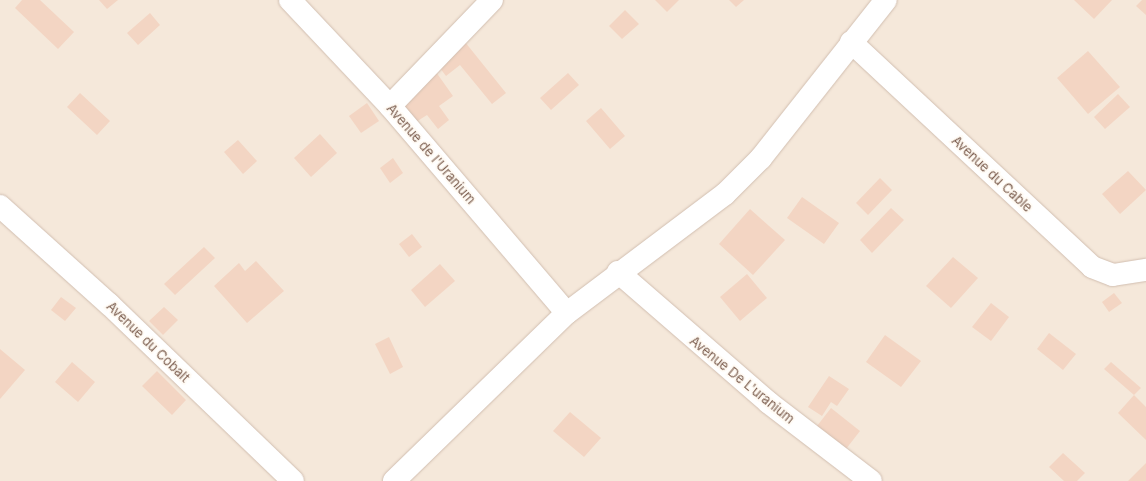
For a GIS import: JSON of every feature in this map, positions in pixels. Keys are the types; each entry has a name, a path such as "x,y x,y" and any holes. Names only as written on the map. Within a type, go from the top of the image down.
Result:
{"street":[{"name":"Avenue de l'Uranium","path":"290,0 390,106 567,313"},
{"path":"390,106 492,0"},
{"path":"394,481 567,313 618,272 725,194 761,158 886,0"},
{"name":"Avenue du Cable","path":"852,42 1092,267 1113,275 1146,270"},
{"name":"Avenue du Cobalt","path":"0,206 104,299 293,481"},
{"name":"Avenue De L'uranium","path":"618,272 769,403 871,481"}],"shaded area":[{"path":"0,0 1146,0 1146,481 0,481"}],"building":[{"path":"22,0 40,0 74,32 58,49 15,8"},
{"path":"99,0 118,0 107,9"},
{"path":"655,0 679,0 667,12"},
{"path":"729,0 744,0 736,7"},
{"path":"1074,0 1112,0 1094,19"},
{"path":"1142,0 1146,0 1146,15 1136,6"},
{"path":"625,10 639,24 622,39 609,26"},
{"path":"150,13 160,25 138,45 127,33"},
{"path":"465,42 506,93 492,104 460,65 446,76 437,64"},
{"path":"1088,51 1120,87 1088,114 1057,78"},
{"path":"436,72 453,96 439,106 449,120 438,129 427,115 416,122 399,99"},
{"path":"568,73 579,85 551,110 540,98"},
{"path":"80,93 110,121 97,135 67,107"},
{"path":"1118,94 1130,107 1105,129 1094,117"},
{"path":"367,103 379,121 361,133 349,116"},
{"path":"601,108 625,136 610,149 586,121"},
{"path":"320,134 337,153 311,177 294,158"},
{"path":"238,140 257,161 243,174 224,152"},
{"path":"393,158 403,173 390,183 380,168"},
{"path":"1128,171 1146,190 1120,214 1102,194"},
{"path":"880,178 892,190 868,215 856,203"},
{"path":"802,197 839,223 824,244 787,218"},
{"path":"891,208 904,220 872,253 860,240"},
{"path":"750,209 785,240 753,275 719,244"},
{"path":"412,234 422,247 409,257 399,244"},
{"path":"204,247 215,258 175,295 164,284"},
{"path":"953,257 978,278 951,308 926,286"},
{"path":"256,261 284,291 247,323 214,286 239,263 245,271"},
{"path":"440,264 455,281 425,307 411,290"},
{"path":"747,274 767,298 740,321 720,297"},
{"path":"1114,293 1122,303 1109,312 1102,302"},
{"path":"61,297 76,308 65,321 51,310"},
{"path":"991,303 1009,317 991,341 972,327"},
{"path":"164,307 178,320 163,335 149,321"},
{"path":"1049,333 1076,354 1063,370 1037,349"},
{"path":"885,335 921,361 901,387 866,362"},
{"path":"389,337 403,367 390,374 375,344"},
{"path":"0,349 25,370 0,399"},
{"path":"72,362 95,382 78,402 55,382"},
{"path":"1111,362 1141,388 1134,395 1104,369"},
{"path":"157,371 186,400 172,415 142,386"},
{"path":"829,376 849,389 837,406 831,402 822,416 808,407"},
{"path":"1134,395 1146,407 1146,440 1118,413"},
{"path":"831,408 860,431 846,449 817,426"},
{"path":"570,412 601,438 584,457 553,431"},
{"path":"1063,453 1085,473 1077,481 1064,481 1049,467"},
{"path":"1146,463 1146,481 1128,481"}]}
